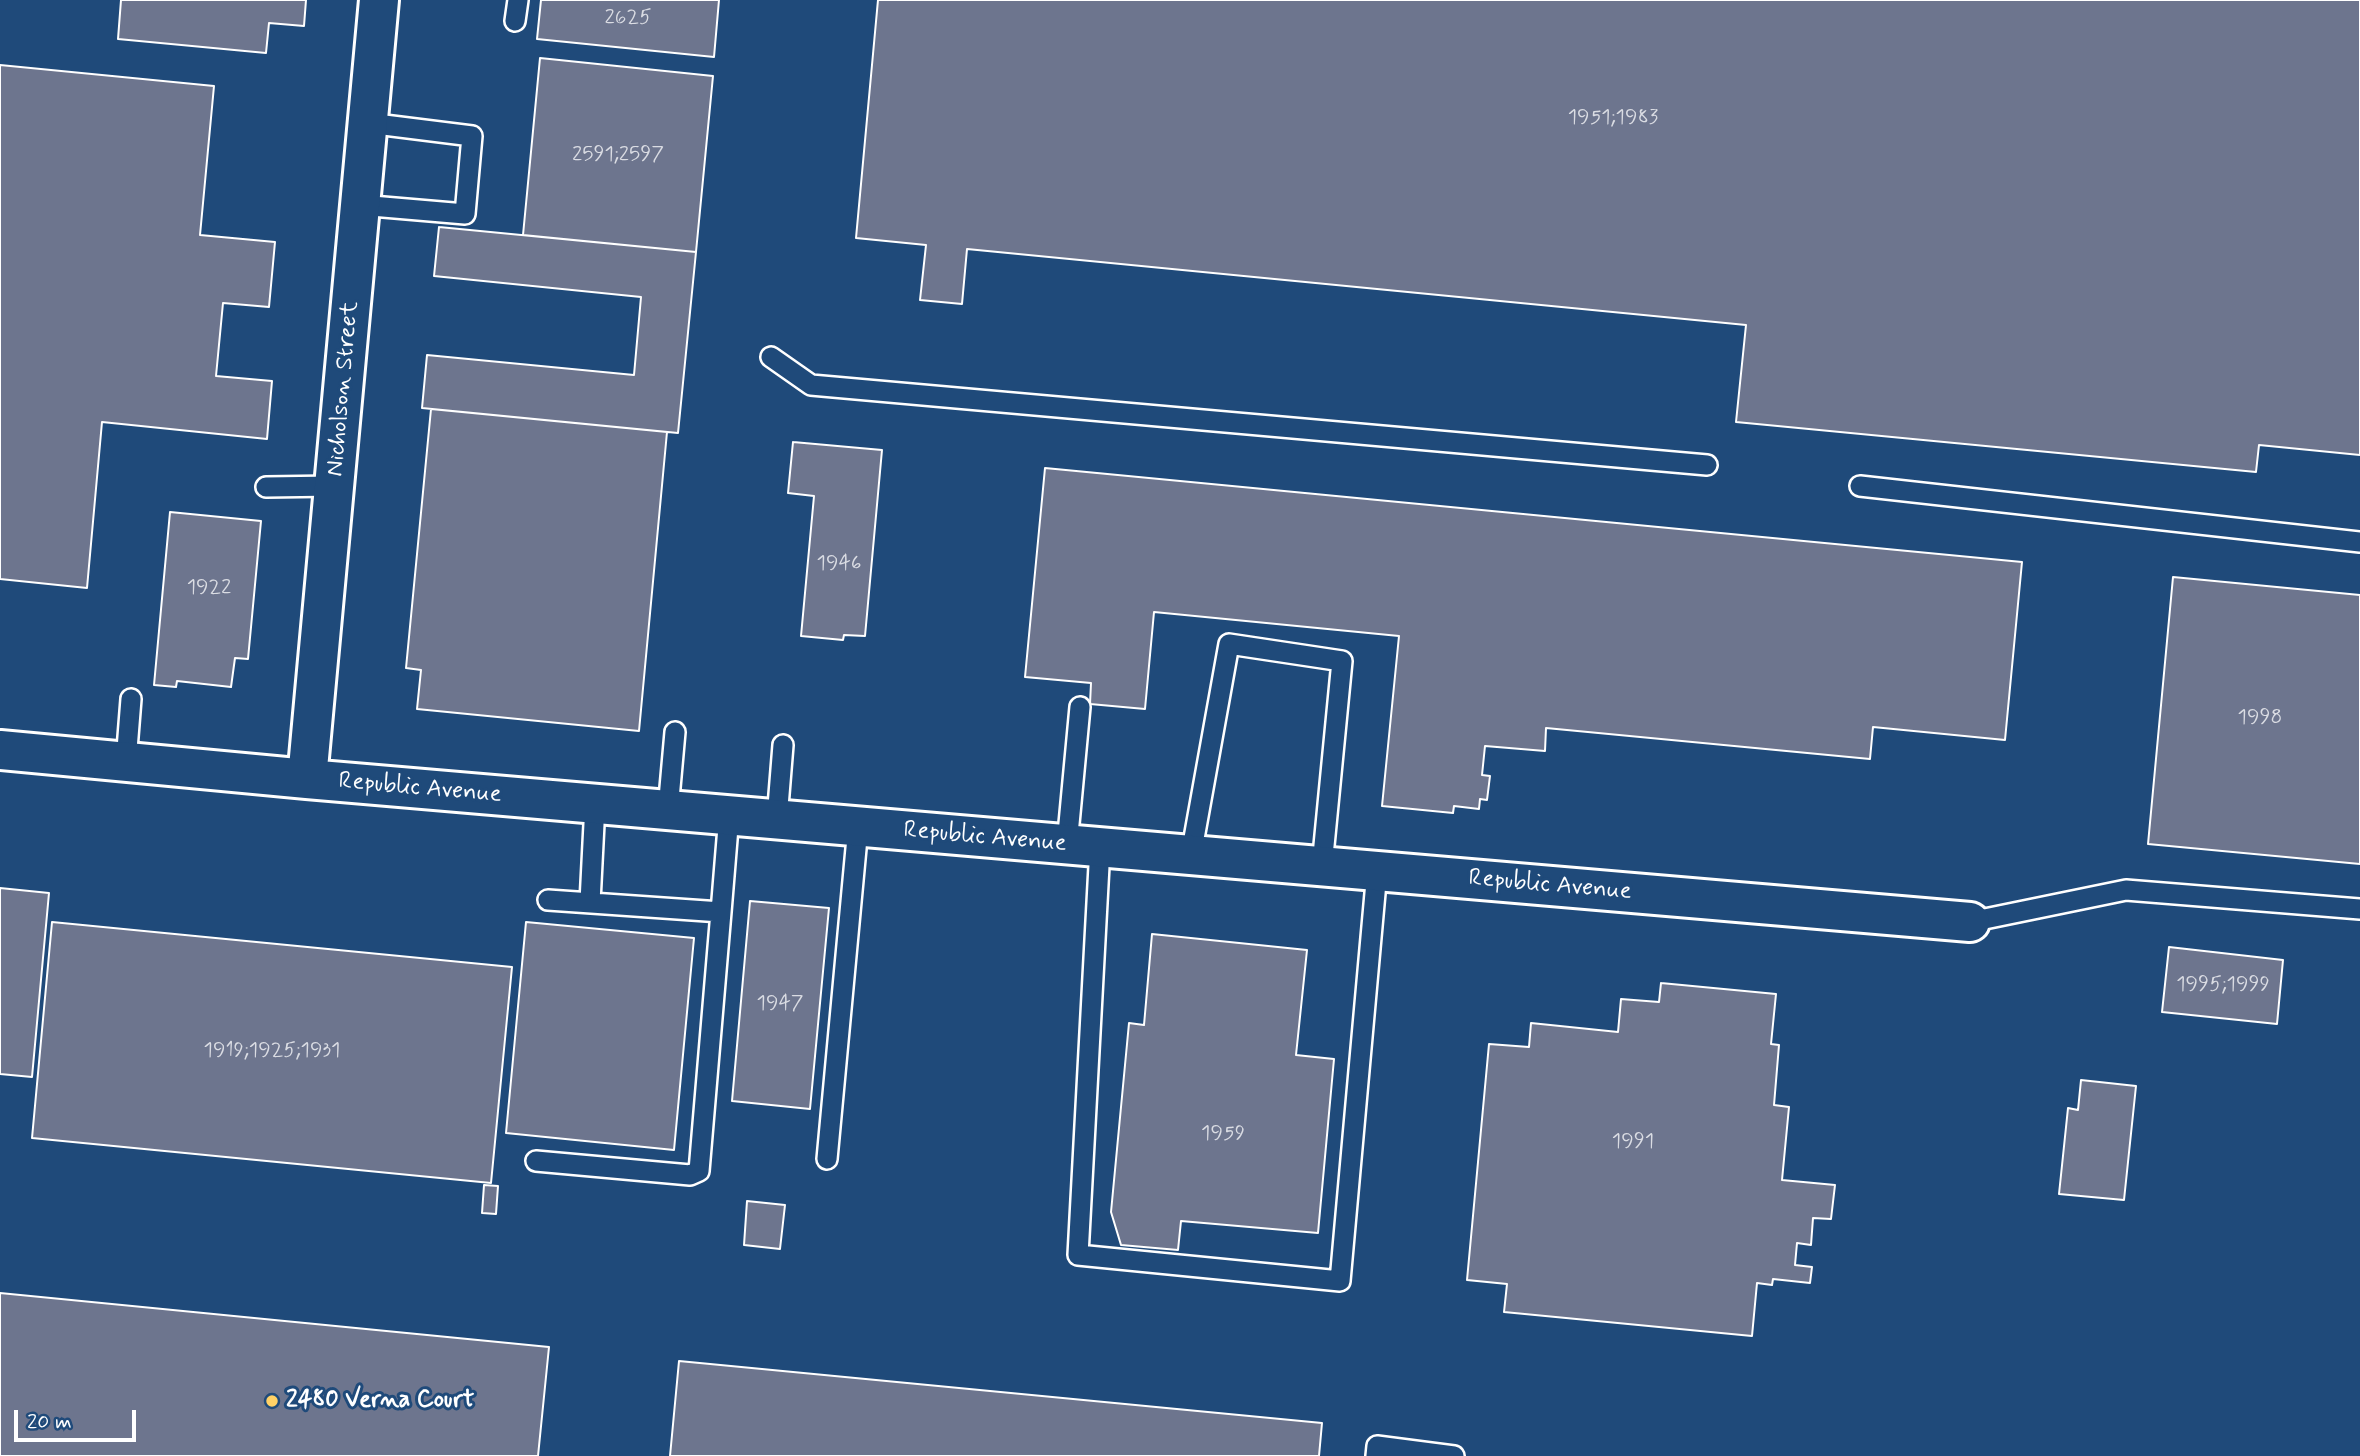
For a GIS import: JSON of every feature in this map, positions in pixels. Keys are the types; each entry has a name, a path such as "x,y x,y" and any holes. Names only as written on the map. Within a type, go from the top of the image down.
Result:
{"street":[{"name":"Nicholson Street","path":"307,779 379,0"},
{"name":"Republic Avenue","path":"0,750 307,779 1970,922"}],"lane":[{"path":"514,21 517,0"},
{"path":"360,205 465,214 472,136 368,123"},
{"path":"771,357 811,385 1707,465"},
{"path":"266,487 335,486"},
{"path":"1860,486 2360,542"},
{"path":"1191,855 1229,644 1342,661 1322,866"},
{"path":"126,762 131,699"},
{"path":"1080,707 1084,846 1078,1255 1339,1281 1377,871"},
{"path":"668,810 676,732"},
{"path":"777,819 783,745"},
{"path":"590,902 594,804"},
{"path":"536,1161 690,1175 699,1171 729,815"},
{"path":"827,1159 858,827"},
{"path":"1970,922 2126,890 2360,909"},
{"path":"548,900 721,912"},
{"path":"1376,1456 1377,1446 1454,1456"}],"building":[{"path":"121,0 306,0 304,26 269,23 266,53 118,39"},
{"path":"541,0 719,0 714,57 537,39"},
{"path":"878,0 2360,0 2360,455 2259,445 2256,472 1736,422 1746,325 967,249 962,304 920,300 926,245 856,238"},
{"path":"540,58 713,76 696,252 523,235"},
{"path":"0,65 214,86 200,235 275,242 269,307 223,303 216,376 272,381 267,439 102,422 87,588 0,579"},
{"path":"439,227 696,252 678,433 422,408 427,355 634,375 641,297 434,276"},
{"path":"431,409 667,432 639,731 417,709 421,670 406,668"},
{"path":"793,442 882,450 865,636 844,635 843,640 801,636 814,496 788,493"},
{"path":"1045,468 2022,562 2005,740 1873,727 1870,759 1546,728 1545,751 1485,746 1482,775 1490,776 1487,800 1480,799 1479,809 1454,806 1453,813 1382,806 1399,636 1154,612 1145,709 1090,704 1091,683 1025,677"},
{"path":"170,512 261,521 248,659 235,658 231,687 177,681 176,687 154,685"},
{"path":"2173,577 2360,595 2360,864 2148,844"},
{"path":"0,888 49,893 32,1077 0,1074"},
{"path":"750,901 829,908 810,1109 732,1101"},
{"path":"52,922 512,967 491,1183 32,1138"},
{"path":"526,922 694,938 674,1150 506,1133"},
{"path":"1152,934 1307,950 1296,1055 1334,1059 1318,1233 1181,1221 1178,1250 1121,1245 1111,1212 1129,1023 1144,1025"},
{"path":"2169,947 2283,960 2277,1024 2162,1012"},
{"path":"1661,983 1776,994 1771,1044 1779,1045 1774,1105 1789,1107 1782,1180 1835,1185 1831,1219 1813,1218 1811,1245 1797,1243 1795,1265 1812,1267 1810,1283 1773,1279 1772,1285 1757,1283 1752,1336 1504,1312 1507,1284 1467,1280 1489,1044 1529,1047 1531,1023 1618,1032 1621,999 1659,1002"},
{"path":"2081,1080 2136,1086 2124,1200 2059,1194 2068,1108 2078,1110"},
{"path":"484,1185 498,1186 496,1214 482,1213"},
{"path":"747,1201 785,1205 780,1249 744,1245"},
{"name":"2480 Verna Court","path":"0,1293 549,1347 538,1456 0,1456"},
{"path":"679,1361 1322,1423 1319,1456 670,1456"}],"place":[{"name":"2480 Verna Court","path":"272,1401"}]}
